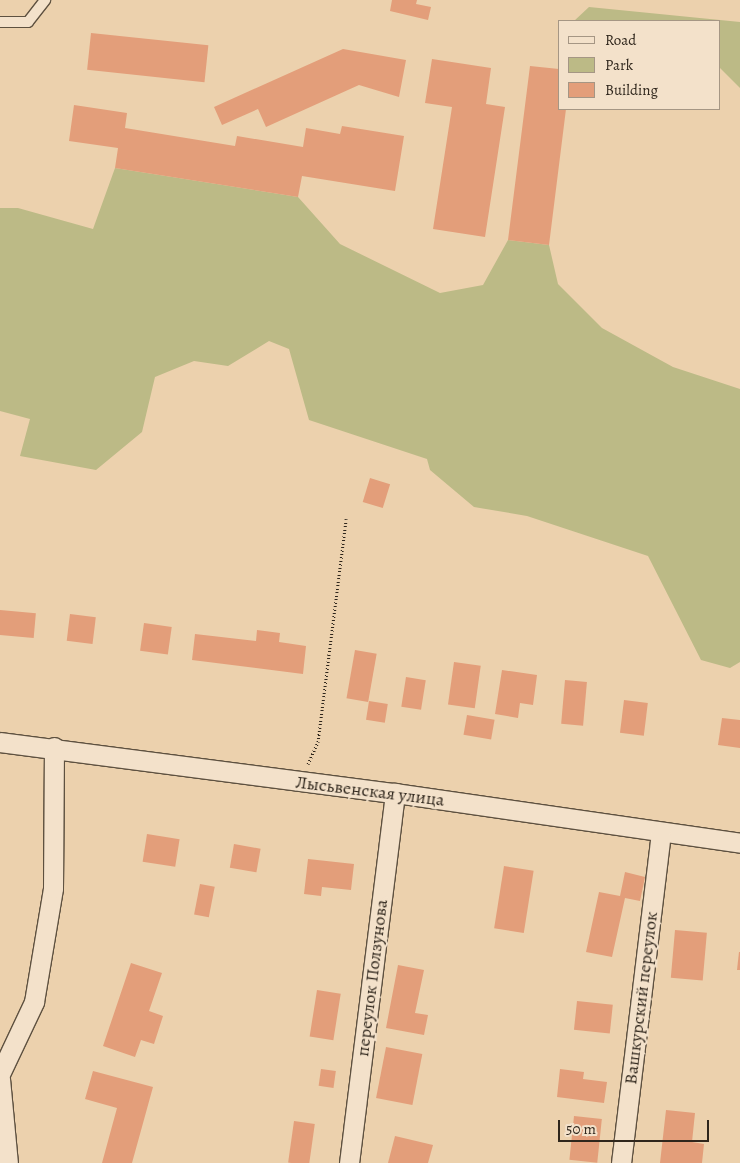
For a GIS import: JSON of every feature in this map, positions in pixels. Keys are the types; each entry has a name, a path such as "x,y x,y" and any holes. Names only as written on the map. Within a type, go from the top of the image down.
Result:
{"street":[{"name":"Лысьвенская улица","path":"0,742 54,747 298,782 395,793 740,843"},
{"path":"0,1074 34,1002 53,888 54,747"},
{"name":"переулок Ползунова","path":"349,1163 395,793"},
{"name":"Вашкурский переулок","path":"621,1163 661,833"},
{"path":"0,1080 8,1163"}],"lane":[{"path":"0,22 28,22 45,0"}],"path":[{"path":"298,782 318,742 346,519"}],"green space":[{"path":"589,7 720,20 575,20"},
{"path":"720,20 740,22 740,88 720,68"},
{"path":"115,168 298,197 340,244 440,293 483,285 508,240 549,245 558,284 602,328 673,367 740,389 740,662 730,668 701,660 648,556 527,516 474,507 430,470 427,459 309,420 289,349 269,341 228,366 194,361 155,377 142,432 96,470 20,456 30,419 0,411 0,208 18,208 93,229"}],"building":[{"path":"392,0 417,0 416,4 431,7 428,20 390,11"},
{"path":"91,33 208,45 204,82 87,70"},
{"path":"343,49 406,60 399,97 359,85 266,127 258,109 222,125 214,107"},
{"path":"432,59 491,68 486,104 505,107 485,237 433,229 452,107 425,103"},
{"path":"530,66 558,69 558,110 566,110 549,245 508,240"},
{"path":"74,105 127,113 125,128 235,146 237,136 303,147 306,128 340,134 342,126 404,136 395,191 302,176 298,197 115,168 118,148 69,141"},
{"path":"370,478 390,484 383,508 363,502"},
{"path":"0,610 36,613 34,638 0,635"},
{"path":"70,614 96,617 93,644 67,641"},
{"path":"144,623 172,627 168,655 140,651"},
{"path":"257,630 280,633 279,642 306,646 303,674 192,660 195,634 256,641"},
{"path":"355,650 377,654 368,702 346,698"},
{"path":"454,662 481,666 475,708 448,705"},
{"path":"502,670 537,675 533,705 520,703 518,718 495,714"},
{"path":"406,677 426,680 421,710 401,707"},
{"path":"565,680 587,682 583,726 561,724"},
{"path":"624,700 648,703 644,736 620,733"},
{"path":"369,701 388,704 385,723 366,720"},
{"path":"467,715 495,720 491,740 464,735"},
{"path":"722,718 740,720 740,748 718,745"},
{"path":"147,834 180,839 175,867 143,862"},
{"path":"234,844 261,849 256,872 230,868"},
{"path":"308,859 354,864 351,890 322,887 321,896 304,894"},
{"path":"504,866 534,871 524,933 494,928"},
{"path":"625,872 645,877 640,901 625,898 612,957 586,952 599,892 620,896"},
{"path":"200,884 215,887 209,917 194,914"},
{"path":"675,930 707,933 703,981 671,978"},
{"path":"739,952 740,970 737,970"},
{"path":"131,963 162,973 149,1011 163,1016 154,1044 141,1040 135,1057 103,1046"},
{"path":"398,965 424,970 415,1013 428,1015 424,1035 386,1028"},
{"path":"317,990 341,994 333,1040 310,1036"},
{"path":"577,1001 613,1005 610,1034 574,1030"},
{"path":"386,1047 422,1054 412,1105 376,1098"},
{"path":"321,1069 336,1071 333,1088 319,1086"},
{"path":"560,1069 584,1072 583,1079 607,1082 604,1103 557,1097"},
{"path":"93,1071 153,1087 132,1163 102,1163 117,1108 85,1099"},
{"path":"666,1110 695,1113 692,1142 704,1144 702,1163 660,1163"},
{"path":"574,1116 602,1119 597,1163 569,1160"},
{"path":"294,1121 315,1124 309,1163 288,1163"},
{"path":"395,1136 433,1145 428,1163 388,1163"}]}
